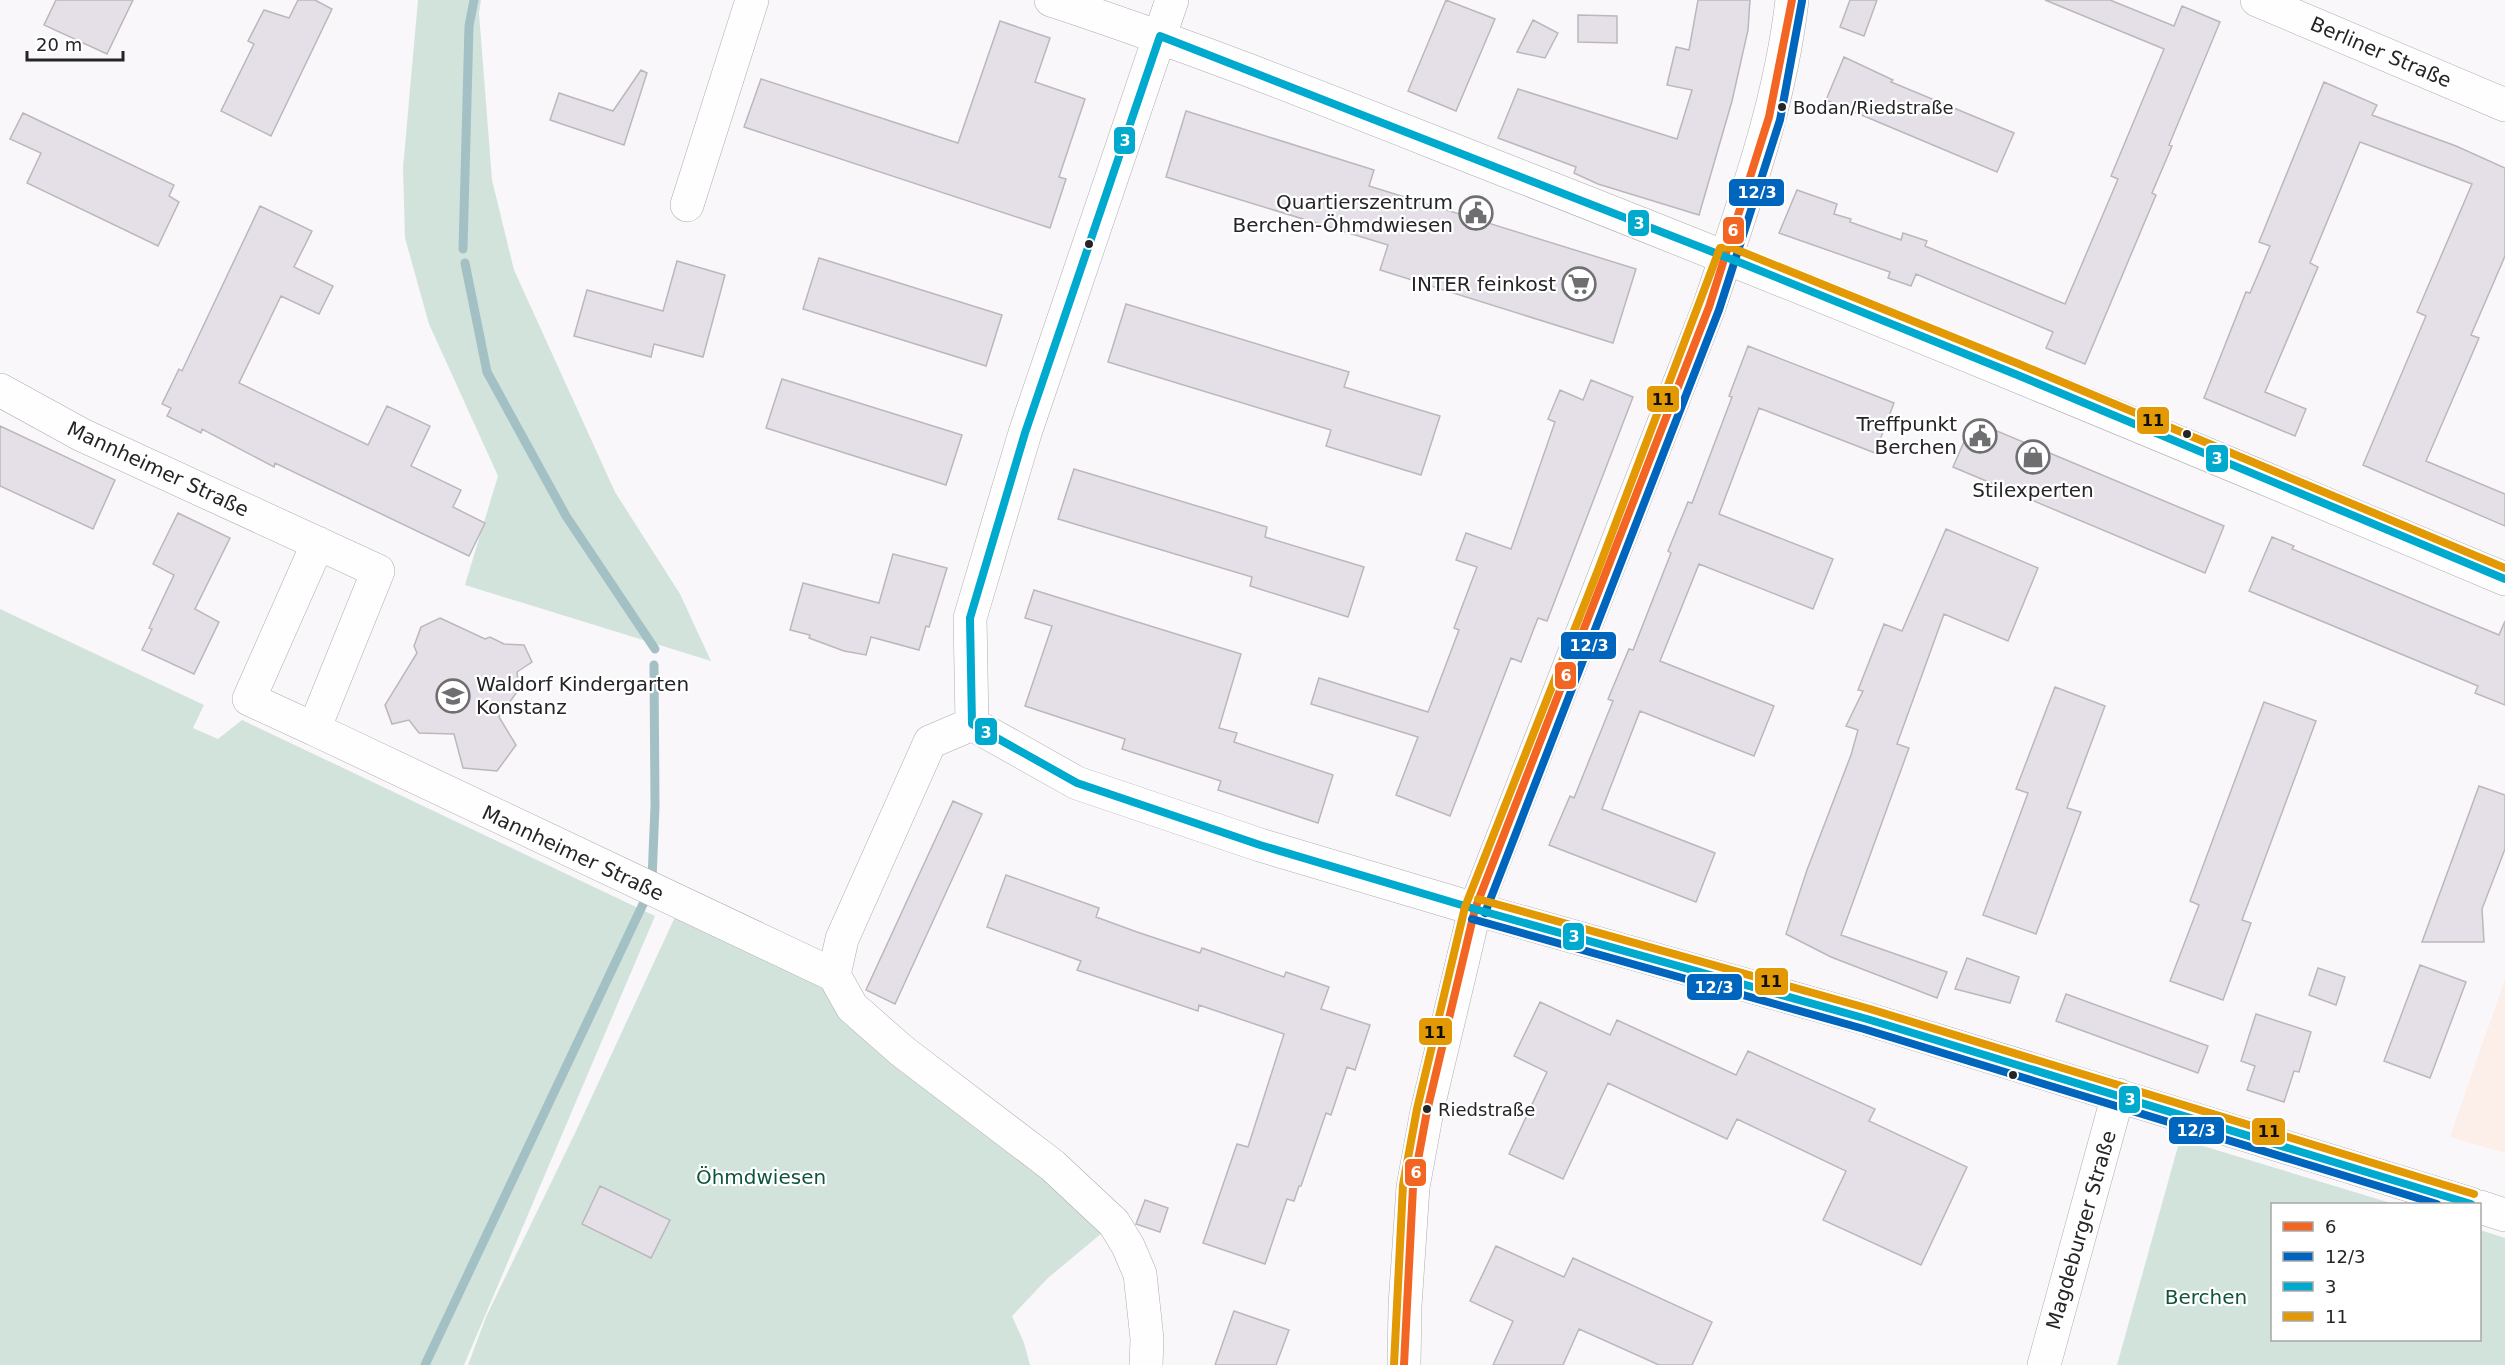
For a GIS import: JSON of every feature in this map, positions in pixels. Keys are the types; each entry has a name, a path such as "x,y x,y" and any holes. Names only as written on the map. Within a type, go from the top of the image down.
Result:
{"street":[{"path":"687,205 752,0"},
{"path":"1051,0 1160,36 1726,257 2015,374 2505,579"},
{"path":"972,724 970,618 1025,433 1172,0"},
{"path":"1404,1365 1405,1306 1413,1187 1427,1111 1475,909 1608,574 1726,257 1773,105 1792,0"},
{"name":"Berliner Straße","path":"2257,0 2505,105"},
{"name":"Mannheimer Straße","path":"0,390 82,435 378,571 314,729"},
{"name":"Mannheimer Straße","path":"318,543 249,699 834,975"},
{"path":"972,724 1077,783 1260,845 1475,909 1857,1016 2468,1203"},
{"path":"972,724 930,742 842,939 834,975 852,1007 902,1051 1052,1166 1114,1223 1128,1246 1140,1274 1147,1339 1146,1365"},
{"name":"Magdeburger Straße","path":"2044,1365 2118,1095"},
{"path":"2481,1207 2505,1215"}],"shaded area":[{"path":"2505,979 2505,1153 2450,1137"}],"green space":[{"path":"418,0 481,0 479,13 492,180 514,270 615,492 680,594 711,661 465,585 498,476 429,324 405,238 403,168"},
{"path":"0,609 204,705 193,728 218,739 242,720 655,916 464,1365 0,1365"},
{"name":"Öhmdwiesen","path":"681,904 834,975 1114,1223 1048,1278 1012,1316 1024,1343 1030,1365 468,1365 486,1317 576,1131"},
{"name":"Berchen","path":"2180,1139 2391,1203 2271,1203 2271,1341 2481,1341 2481,1230 2505,1238 2505,1365 2117,1365"}],"building":[{"path":"56,0 133,0 107,54 44,25"},
{"path":"298,0 315,0 332,9 271,136 221,111 254,44 248,41 264,10 289,18"},
{"path":"1446,0 1495,19 1456,111 1408,91"},
{"path":"1698,0 1750,0 1748,30 1732,101 1699,215 1598,184 1574,173 1576,167 1498,138 1518,89 1677,139 1692,90 1667,85 1676,47 1689,50"},
{"path":"1850,0 1877,0 1864,36 1840,27"},
{"path":"2045,0 2110,0 2174,26 2182,6 2220,22 2169,145 2172,146 2152,193 2156,195 2085,364 2046,348 2053,332 1916,274 1911,286 1888,278 1890,272 1779,233 1797,190 1837,204 1834,214 1851,219 1850,222 1901,240 1903,233 1927,241 1925,246 2065,304 2118,179 2111,176 2164,49"},
{"path":"1578,15 1617,16 1617,43 1578,42"},
{"path":"1533,20 1558,33 1545,58 1517,52"},
{"path":"1000,21 1050,38 1035,82 1085,99 1059,177 1066,179 1050,228 744,127 761,79 958,143"},
{"path":"1844,57 1893,80 1891,82 2014,133 1997,172 1826,100"},
{"path":"641,70 647,73 624,145 550,120 559,93 613,111"},
{"path":"2324,82 2377,105 2372,115 2456,146 2505,168 2505,256 2471,335 2479,338 2426,461 2505,494 2505,526 2363,465 2426,316 2417,312 2472,184 2360,142 2310,263 2318,267 2265,392 2306,409 2295,436 2204,398 2246,292 2250,293 2270,246 2259,242"},
{"path":"1186,111 1374,170 1369,186 1636,269 1613,343 1380,270 1388,245 1166,177"},
{"path":"23,113 174,185 169,196 179,202 158,246 27,183 41,153 10,139"},
{"path":"260,206 312,231 294,267 333,286 319,314 281,296 239,383 368,445 387,406 430,426 411,466 461,490 453,507 485,523 469,556 275,463 274,467 202,429 201,433 167,416 171,408 162,404 179,369 182,371"},
{"path":"819,258 1002,315 986,366 803,309"},
{"path":"677,261 725,275 703,357 654,344 651,357 574,336 587,290 663,311"},
{"path":"1126,304 1349,372 1344,387 1440,416 1421,475 1326,446 1331,430 1108,362"},
{"path":"1748,346 1894,403 1875,453 1759,408 1719,514 1833,559 1813,609 1699,564 1660,661 1774,706 1754,756 1640,711 1602,809 1715,853 1696,902 1549,845 1570,796 1574,798 1613,701 1608,699 1629,649 1633,650 1671,553 1668,551 1688,502 1692,503 1732,397 1729,396"},
{"path":"782,379 962,435 946,485 766,428"},
{"path":"1591,380 1633,397 1547,621 1538,618 1521,662 1511,658 1450,816 1396,795 1418,737 1311,704 1319,678 1428,712 1459,630 1454,628 1477,567 1456,560 1466,533 1511,549 1555,422 1548,419 1560,390 1583,400"},
{"path":"1973,421 2224,526 2205,573 1953,467"},
{"path":"0,426 115,480 93,529 0,486"},
{"path":"1074,469 1267,527 1265,537 1364,567 1348,617 1250,586 1252,577 1058,519"},
{"path":"178,513 230,538 195,609 219,622 194,674 142,650 152,629 149,628 174,575 153,564"},
{"path":"1946,529 2038,568 2008,641 1944,614 1897,744 1909,748 1841,935 1947,972 1937,998 1831,957 1786,934 1807,870 1851,755 1858,730 1846,726 1863,691 1858,690 1884,624 1902,631"},
{"path":"2272,537 2294,546 2292,549 2499,635 2505,621 2505,705 2475,693 2478,686 2249,591"},
{"path":"893,554 947,568 929,627 926,626 919,650 871,637 866,655 844,651 809,638 810,635 790,630 803,583 879,603"},
{"path":"1034,590 1241,654 1219,728 1237,733 1234,742 1333,775 1318,823 1218,790 1221,781 1122,749 1125,739 1025,706 1052,626 1025,618"},
{"name":"Waldorf Kindergarten Konstanz","path":"440,618 485,639 490,637 504,644 524,645 532,662 517,672 519,689 499,717 516,745 497,771 463,768 454,734 419,733 409,720 392,724 385,705 417,653 414,646 421,627"},
{"path":"2055,687 2105,706 2067,808 2081,812 2036,934 1983,915 2028,793 2016,789"},
{"path":"2264,702 2316,721 2242,920 2251,923 2223,1000 2170,981 2199,905 2190,901"},
{"path":"2479,786 2505,795 2505,849 2482,909 2484,942 2422,942"},
{"path":"953,801 982,814 895,1004 866,990"},
{"path":"1006,875 1099,908 1096,917 1137,932 1200,953 1202,948 1284,977 1286,972 1329,987 1321,1009 1370,1025 1355,1070 1347,1067 1331,1115 1326,1113 1294,1201 1287,1199 1265,1264 1203,1243 1237,1144 1248,1147 1284,1034 1199,1005 1198,1011 1077,970 1081,961 987,927"},
{"path":"1967,958 2019,977 2010,1003 1955,989"},
{"path":"2420,965 2466,982 2430,1078 2384,1061"},
{"path":"2318,968 2345,977 2336,1005 2309,995"},
{"path":"2066,994 2208,1046 2198,1073 2056,1021"},
{"path":"1540,1002 1610,1035 1617,1020 1736,1075 1748,1051 1875,1109 1869,1121 1967,1167 1921,1265 1823,1220 1846,1171 1737,1119 1727,1139 1608,1083 1563,1179 1509,1154 1547,1072 1514,1056"},
{"path":"2256,1014 2311,1032 2299,1072 2294,1071 2284,1102 2247,1090 2255,1066 2241,1061"},
{"path":"600,1186 670,1220 651,1258 582,1224"},
{"path":"1145,1200 1168,1208 1160,1232 1136,1224"},
{"path":"1496,1246 1564,1277 1573,1258 1712,1322 1692,1365 1659,1365 1579,1329 1563,1365 1493,1365 1513,1321 1470,1301"},
{"path":"1234,1311 1289,1330 1276,1365 1215,1365"}],"waterway":[{"path":"463,249 469,26 474,0"},
{"path":"465,263 487,372 566,516 655,649"},
{"path":"652,879 655,806 654,665"},
{"path":"425,1365 644,902"}],"transit line":[{"name":"6","path":"1404,1365 1413,1187 1427,1111 1475,909 1709,307 1769,117 1792,0"},
{"name":"12/3","path":"1485,913 1719,310 1780,120 1802,1"},
{"name":"3","path":"2468,1203 1867,1019 1475,909 1260,845 1077,783 972,724 970,618 1025,433 1160,36 1741,263 2015,374 2505,579"},
{"name":"11","path":"1394,1365 1403,1185 1417,1109 1465,907 1598,570 1720,248 1730,247 2019,364 2505,568"},
{"name":"11","path":"1478,899 1870,1009 2474,1194"},
{"name":"12/3","path":"1472,919 1864,1029 2434,1203"}],"place":[{"name":"Bodan/Riedstraße","path":"1782,107"},
{"name":"Quartierszentrum Berchen-Öhmdwiesen","path":"1476,213"},
{"name":"INTER feinkost","path":"1579,284"},
{"name":"Treffpunkt Berchen","path":"1980,436"},
{"name":"Stilexperten","path":"2033,457"},
{"name":"Waldorf Kindergarten Konstanz","path":"453,696"},
{"name":"Riedstraße","path":"1427,1109"}]}
